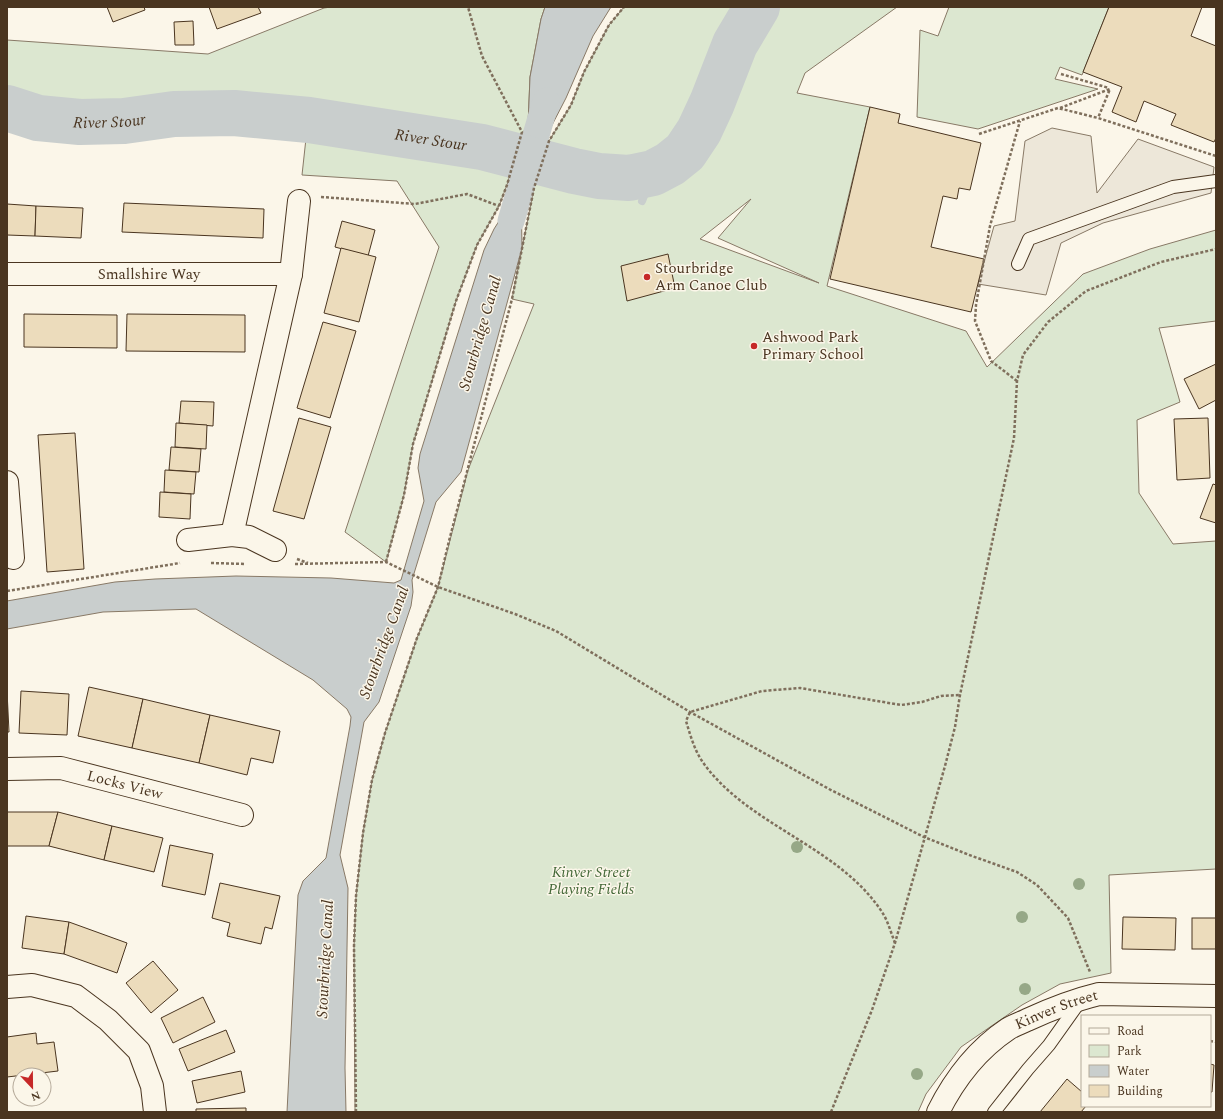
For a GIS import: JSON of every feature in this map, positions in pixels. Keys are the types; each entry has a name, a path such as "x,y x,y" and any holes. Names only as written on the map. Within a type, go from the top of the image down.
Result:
{"street":[{"path":"232,535 291,274 299,201"},
{"name":"Smallshire Way","path":"7,274 291,274"},
{"path":"7,482 13,558"},
{"path":"188,540 232,535 249,537 275,550"},
{"name":"Locks View","path":"7,769 61,768 242,815"},
{"path":"7,987 32,985 76,996 108,1020 139,1051 152,1086 155,1112"},
{"name":"Kinver Street","path":"938,1112 947,1093 978,1054 1009,1029 1048,1010 1091,996 1216,996"}],"lane":[{"path":"1018,264 1029,239 1173,187 1216,181"},
{"path":"994,1112 1028,1069 1091,996"}],"path":[{"path":"386,562 404,494 413,444 456,301 477,245 499,206 507,185 522,132 482,56 468,7"},
{"path":"356,1112 354,946 356,896 363,832 372,780 385,733 417,638 438,587 512,299 534,188 549,141 571,105 584,72 609,25 624,7"},
{"path":"1061,74 1110,89"},
{"path":"979,134 1110,89"},
{"path":"1098,118 1110,89"},
{"path":"1058,108 1098,118 1216,156"},
{"path":"1017,382 991,361 975,321 976,305 990,226 1020,121"},
{"path":"299,201 314,196 415,204 468,194 499,206"},
{"path":"831,1112 872,1010 895,943 955,727 960,695 1014,438 1017,382 1023,355 1048,322 1086,290 1161,262 1216,249"},
{"path":"295,564 386,562 438,587 515,614 556,631 690,712 828,789 924,837 1017,872 1037,885 1068,918 1091,996"},
{"path":"7,591 180,563"},
{"path":"211,564 249,564"},
{"path":"895,943 883,913 869,895 837,865 749,807 723,785 702,760 686,721 690,712 762,691 800,688 901,705 922,702 940,696 960,695"}],"green space":[{"path":"545,7 541,19 530,77 528,126 522,133 507,185 499,206 477,245 456,301 413,444 404,495 386,562 345,532 439,247 397,181 302,175 308,120 234,113 174,114 124,121 80,122 38,118 7,108 7,40 208,54 324,8"},
{"name":"Kinver Street Playing Fields","path":"624,7 897,7 805,73 797,93 870,107 827,286 966,331 987,367 1083,274 1150,249 1216,230 1216,321 1159,328 1180,402 1137,420 1139,493 1173,544 1216,541 1216,869 1109,875 1111,973 1060,984 1022,1005 961,1047 926,1094 918,1112 355,1112 354,946 356,896 363,833 372,780 385,733 417,638 438,587 468,470 534,304 512,299 534,188 549,141 571,105 584,72 609,25","holes":["751,199 718,238 819,283 700,239"]},
{"path":"949,7 1109,7 1082,75 1060,67 1055,79 1098,89 978,129 917,117 920,30 938,36"}],"shaded area":[{"path":"1052,128 1091,136 1097,193 1138,139 1214,167 1211,193 1103,223 1061,243 1046,295 978,284 994,226 1015,221 1025,141"}],"water":[{"path":"545,7 611,7 593,36 566,98 550,129 536,136 528,126 530,77 541,19"},
{"name":"Stourbridge Canal","path":"521,186 522,248 461,472 436,502 412,580 413,592 411,606 379,702 364,722 340,855 348,888 345,1068 346,1112 287,1112 298,895 303,881 326,858 350,726 351,717 347,709 313,680 196,609 103,612 7,629 7,601 115,582 155,579 236,576 331,578 394,583 401,580 424,501 418,468 420,454 484,250 494,229"}],"building":[{"path":"107,7 144,7 145,10 113,22"},
{"path":"209,7 258,7 261,13 217,29"},
{"path":"1109,7 1202,7 1191,36 1216,46 1216,138 1214,142 1171,125 1176,114 1144,101 1136,122 1112,112 1122,87 1083,72"},
{"path":"193,21 194,45 175,45 174,22"},
{"path":"870,107 900,114 898,123 981,143 970,190 959,188 957,199 943,196 931,247 984,259 971,312 830,279"},
{"path":"124,203 264,209 263,238 122,232"},
{"path":"7,204 36,206 35,236 7,235"},
{"path":"36,206 83,208 81,238 35,236"},
{"path":"342,221 375,230 368,256 335,247"},
{"path":"341,248 376,257 359,322 324,313"},
{"name":"Stourbridge Arm Canoe Club","path":"668,254 675,288 627,301 621,266"},
{"path":"24,314 117,315 117,348 24,347"},
{"path":"127,314 245,315 245,352 126,351"},
{"path":"323,322 356,331 330,418 297,408"},
{"path":"1216,364 1216,400 1199,409 1184,379"},
{"path":"181,401 214,402 213,426 179,423"},
{"path":"299,418 331,427 304,519 273,511"},
{"path":"1208,418 1210,478 1177,480 1174,419"},
{"path":"176,423 207,425 206,449 175,447"},
{"path":"75,433 84,569 47,572 38,435"},
{"path":"171,447 201,449 199,472 169,470"},
{"path":"165,470 196,472 194,494 164,492"},
{"path":"1213,484 1216,485 1216,523 1200,518"},
{"path":"160,492 191,494 190,519 159,517"},
{"path":"89,687 143,699 132,748 78,736"},
{"path":"7,691 9,732 7,732"},
{"path":"21,691 69,694 67,735 19,733"},
{"path":"143,699 210,715 199,763 132,748"},
{"path":"210,715 280,731 273,763 251,758 247,775 199,763"},
{"path":"7,812 58,812 49,846 7,846"},
{"path":"58,812 112,826 104,860 49,846"},
{"path":"112,826 163,838 154,872 104,860"},
{"path":"170,845 213,854 205,895 162,886"},
{"path":"220,883 280,896 272,929 265,927 261,944 227,936 230,923 212,918"},
{"path":"26,916 69,922 64,954 22,948"},
{"path":"1123,917 1176,918 1175,950 1122,949"},
{"path":"1192,918 1216,918 1216,949 1192,949"},
{"path":"69,922 127,943 117,973 64,954"},
{"path":"153,961 178,990 151,1013 126,983"},
{"path":"203,997 215,1022 173,1043 161,1018"},
{"path":"226,1030 235,1052 188,1071 179,1049"},
{"path":"36,1033 37,1044 54,1042 58,1071 52,1072 52,1067 12,1067 12,1076 7,1077 7,1037"},
{"path":"1211,1064 1214,1065 1211,1092"},
{"path":"241,1071 245,1092 197,1103 192,1081"},
{"path":"1067,1079 1081,1091 1081,1107 1085,1107 1081,1112 1040,1112"},
{"path":"246,1108 246,1112 196,1112 196,1109"}],"waterway":[{"name":"River Stour","path":"7,108 38,118 80,122 124,121 174,114 234,113 309,120 482,147 574,171 599,176 629,178 653,173 670,164 685,152 699,131 712,103 735,44 757,7"},
{"name":"River Stour","path":"511,221 546,101"},
{"path":"642,201 653,173"}],"place":[{"name":"Stourbridge Arm Canoe Club","path":"647,277"},
{"name":"Ashwood Park Primary School","path":"754,346"}]}
